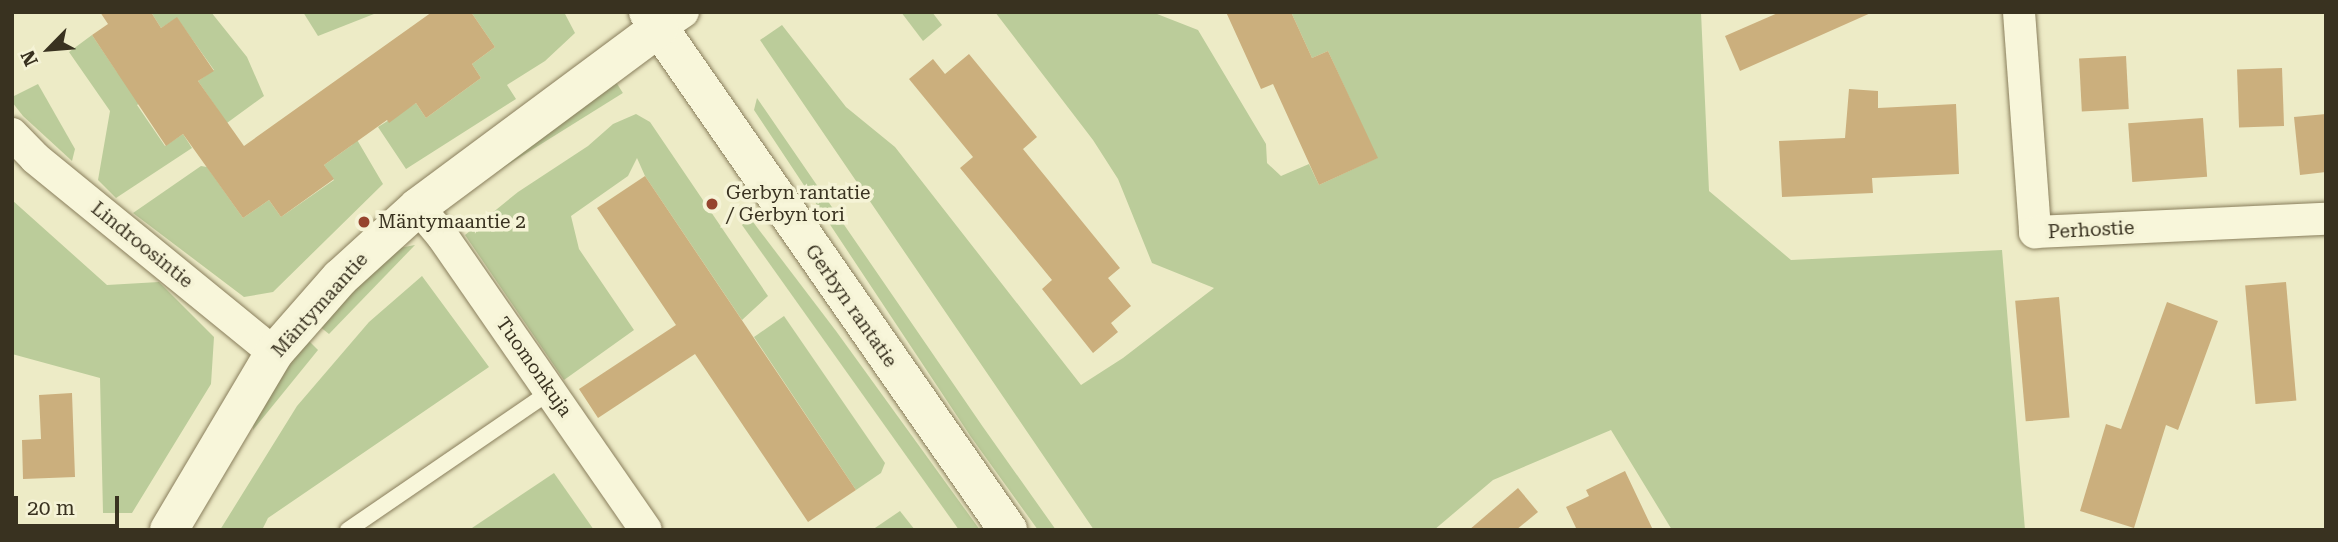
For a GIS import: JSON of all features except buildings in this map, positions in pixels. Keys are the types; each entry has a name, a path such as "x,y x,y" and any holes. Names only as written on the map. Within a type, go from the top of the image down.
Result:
{"street":[{"name":"Perhostie","path":"2019,12 2035,232 2326,219"},
{"name":"Mäntymaantie","path":"169,530 274,353 340,278 418,207 664,18"},
{"name":"Gerbyn rantatie","path":"664,18 1008,530"},
{"name":"Lindroosintie","path":"12,134 44,165 274,353"},
{"name":"Tuomonkuja","path":"418,207 443,237 646,530"}],"lane":[{"path":"348,530 551,391"}],"green space":[{"path":"151,12 211,12 247,57 264,96 205,139 218,110 198,81 214,70 177,18 161,28"},
{"path":"303,12 379,12 318,36"},
{"path":"471,12 564,12 575,33 545,61 507,85 516,99 406,169 378,127 416,103 426,118 481,78 472,64 495,47"},
{"path":"901,12 932,12 942,25 923,41"},
{"path":"995,12 1152,12 1198,30 1266,144 1267,163 1281,176 1309,164 1319,185 1377,158 1328,51 1312,58 1291,12 1701,12 1709,191 1791,260 2002,250 2025,530 1672,530 1611,430 1493,480 1434,530 1094,530 760,40 782,25 846,107 895,147 1081,385 1123,358 1214,288 1152,263 1118,179 1093,140"},
{"path":"92,35 117,72 153,94 137,105 165,146 183,134 192,148 116,198 98,180 110,111 69,52"},
{"path":"616,82 623,93 460,195 453,184"},
{"path":"38,84 75,149 72,161 23,116 12,102 12,97"},
{"path":"757,98 1056,530 1038,530 971,437 754,110"},
{"path":"636,114 650,122 768,296 742,320 645,176 637,158 628,176 571,216 579,249 634,330 564,380 465,235 518,192 588,146 613,124"},
{"path":"356,138 383,184 273,292 244,297 133,213 201,166 207,167 243,218 269,200 281,217 334,180 324,165 352,145"},
{"path":"12,200 107,285 159,282 214,337 211,384 132,513 103,513 100,378 12,354"},
{"path":"750,218 836,331 980,530 959,530 742,225"},
{"path":"415,245 329,334 319,326 394,249"},
{"path":"422,276 489,367 268,518 262,530 220,530 297,406 369,322"},
{"path":"784,316 885,463 881,473 856,490 754,337"},
{"path":"308,340 318,350 253,430 254,413"},
{"path":"554,473 594,530 469,530"},
{"path":"900,511 915,530 872,530"}],"place":[{"name":"Gerbyn rantatie / Gerbyn tori","path":"712,204"},
{"name":"Mäntymaantie 2","path":"364,222"}]}
